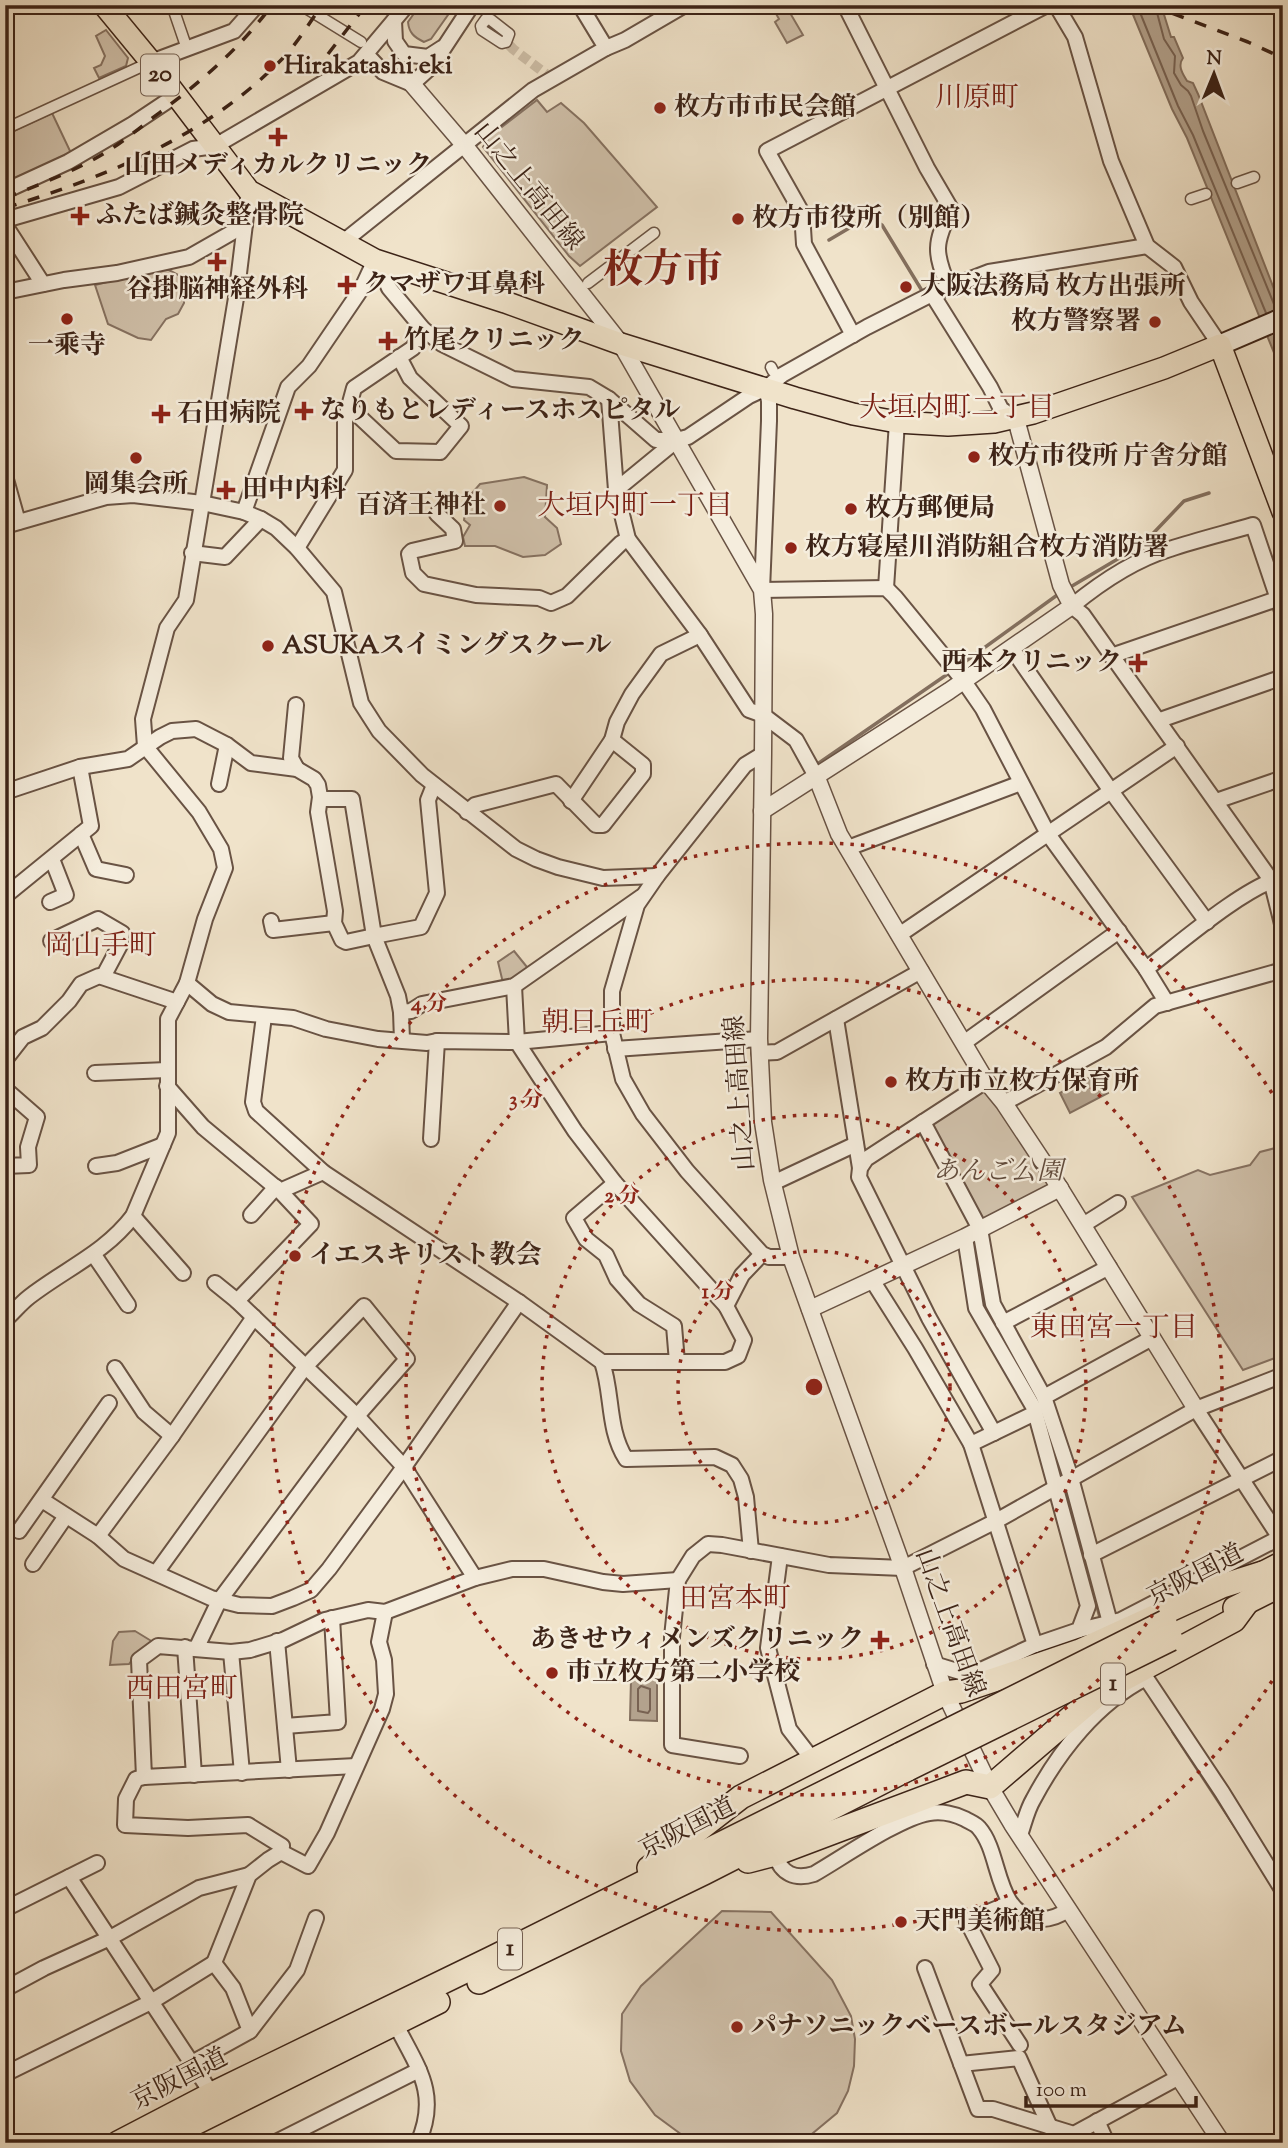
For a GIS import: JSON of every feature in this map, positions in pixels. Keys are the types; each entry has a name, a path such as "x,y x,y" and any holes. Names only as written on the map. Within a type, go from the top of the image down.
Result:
{"highway":[{"path":"492,1958 548,1918 650,1868 741,1797 944,1693 961,1690 1080,1651 1222,1586 1276,1574"},
{"name":"京阪国道","path":"1168,1631 1248,1601 1276,1574"},
{"name":"京阪国道","path":"118,2143 212,2094 492,1958 905,1762 1276,1574"},
{"name":"1","path":"704,1873 775,1854 966,1782 990,1787 1103,1690 1234,1620 1248,1601"},
{"name":"京阪国道","path":"155,2143 704,1873 905,1762"}],"main road":[{"name":"20","path":"104,5 249,191 376,261 621,344 770,375 853,414 897,422 948,425 1016,419 1164,368 1220,345"},
{"path":"1283,318 1220,345 1283,512"}],"street":[{"path":"173,5 187,49"},
{"path":"5,129 151,62 234,32 257,5"},
{"path":"301,5 364,48 383,72 412,84 432,66 472,5"},
{"path":"5,220 120,187 193,149 215,146 346,71 364,48 394,21 407,5"},
{"path":"580,5 606,48"},
{"path":"343,242 533,90 685,5"},
{"path":"845,5 927,168 951,209 939,235 938,261 949,288"},
{"path":"853,335 804,244 802,213 764,153 1047,5"},
{"path":"1056,5 1075,37 1111,161 1146,246 1174,267 1191,302 1220,345"},
{"path":"394,21 396,41 404,54 428,57 446,45"},
{"name":"山之上高田線","path":"412,84 465,146 621,344 762,590 764,614 759,1046 763,1122 773,1183 791,1257 903,1568 944,1693 990,1787 1067,1910 1222,2143"},
{"path":"5,191 68,162 175,96"},
{"path":"1237,183 1254,177"},
{"path":"5,1320 28,1297 94,1255 112,1240 133,1216 168,1133 168,1019 187,983 205,919 225,868 221,849 199,813 145,746 142,719 167,628 186,600 236,298 249,191"},
{"path":"1191,199 1206,194"},
{"path":"5,225 43,284"},
{"path":"5,292 117,273 190,257 245,225"},
{"path":"588,283 654,233"},
{"path":"770,375 779,377 932,293 989,272 1146,246"},
{"path":"376,261 389,288 423,329 442,344 513,379 589,387 609,399 656,440 688,437 749,396 770,375"},
{"path":"244,512 288,387 309,366 362,288 376,261"},
{"path":"932,293 1001,409 1016,419 1067,596 1160,720 1216,801 1277,878 1283,928"},
{"path":"297,548 345,470 345,421 354,388 413,348 423,329"},
{"path":"349,407 396,451 440,452 461,426 410,378 399,357"},
{"path":"770,375 762,590 886,588"},
{"path":"609,399 616,490 628,539 700,635 748,710 763,715 796,740 817,778 839,834 986,1081 1004,1103 1060,1188 1196,1409 1282,1537 1110,1627 1079,1630 1035,1645 970,1675 934,1664"},
{"path":"897,422 886,588 959,674 983,709 1048,834 1146,969 1167,1003"},
{"path":"616,490 677,440"},
{"path":"5,476 12,524 106,497 133,495 202,503 244,512 276,528 297,548 334,592 361,703 379,731 434,785 516,849 552,865 603,878 657,876"},
{"path":"437,514 453,529 455,541 412,551 409,554 413,573 424,584 476,595 539,598 551,603 558,601 567,596 628,539"},
{"path":"192,553 228,555 261,519"},
{"path":"762,811 949,691 959,674 1012,649 1067,596 1092,590 1125,570 1167,550 1253,525 1283,614"},
{"path":"1111,656 1278,599"},
{"path":"571,801 612,740 617,722 632,694 661,654 700,635"},
{"path":"1012,649 1111,792 1207,922"},
{"path":"1160,720 1283,677"},
{"path":"296,705 291,758 297,769"},
{"path":"5,792 80,767 128,759 172,731 188,728 205,732 251,763 297,769 314,779 318,785 320,797 317,813 335,911 334,923 342,940 346,942 421,927 437,893 428,800 434,785"},
{"path":"467,811 475,805 556,784 596,825 603,825 643,774 643,765 612,740"},
{"path":"219,784 227,745"},
{"path":"899,935 1177,746"},
{"path":"763,754 745,765 637,905 612,991 612,1033 622,1079 643,1114 687,1171 762,1254 769,1257 791,1257"},
{"path":"5,896 91,826 80,767"},
{"path":"1216,801 1283,778"},
{"path":"848,848 1021,783"},
{"path":"320,797 352,799 374,936 398,996 402,1041"},
{"path":"81,834 96,869 126,874"},
{"path":"50,902 66,895 52,859"},
{"path":"1146,969 1207,922 1277,878"},
{"path":"401,1012 411,1011 422,1004 514,986 644,894"},
{"path":"51,940 97,919 122,933 120,945 103,977"},
{"path":"273,930 334,923"},
{"path":"965,1042 1119,932"},
{"path":"1004,1103 1106,1047 1154,1006 1283,970"},
{"path":"615,1049 759,1046 777,1052 921,971"},
{"path":"5,1060 23,1037 43,1028 69,1001 80,984 99,976 177,1002"},
{"path":"187,983 212,1004 229,1012 293,1018 326,1029 378,1039 427,1043 517,1042 612,1033"},
{"path":"264,1016 253,1102 256,1111 323,1172 602,1362 724,1362 738,1356 744,1340 726,1306 615,1183 575,1131 517,1042 514,986"},
{"path":"836,1019 860,1168 859,1177 929,1318 994,1433"},
{"path":"431,1139 437,1041"},
{"path":"95,1073 167,1070"},
{"path":"860,1168 866,1159 986,1081"},
{"path":"167,1086 203,1126 278,1189 311,1224 237,1301"},
{"path":"5,1089 37,1117 28,1147 29,1165 5,1166"},
{"path":"923,1122 973,1233 993,1304 1044,1397 1071,1478 1083,1550 1088,1606 1079,1630"},
{"path":"773,1183 856,1144"},
{"path":"96,1166 117,1163 163,1145"},
{"path":"251,1215 278,1189 323,1172"},
{"path":"615,1183 574,1218 586,1239 606,1255 617,1279 639,1304 674,1325 677,1362"},
{"path":"810,1309 973,1233 1060,1188"},
{"path":"1083,1225 1118,1203"},
{"path":"133,1216 183,1273"},
{"path":"973,1233 976,1308 1035,1413 1056,1487 1083,1550 1110,1627"},
{"path":"726,1306 742,1275 762,1254"},
{"path":"94,1255 128,1305"},
{"path":"1003,1323 1109,1267"},
{"path":"872,1280 971,1444 1035,1645"},
{"path":"215,1283 357,1416 404,1467 475,1578"},
{"path":"42,1500 98,1536 124,1559 219,1601 239,1605 272,1606 311,1590 404,1467 519,1303"},
{"path":"156,1573 306,1367 364,1306 407,1359 357,1416 219,1601 191,1648 194,1775"},
{"path":"98,1536 172,1436 254,1317"},
{"path":"1044,1397 1152,1338"},
{"path":"602,1362 607,1378 613,1430 626,1459 715,1457 732,1465 741,1479 746,1497 751,1551"},
{"path":"115,1368 144,1412 172,1436"},
{"path":"740,1756 671,1745 672,1637 678,1580 693,1556 708,1544 829,1565 903,1568 996,1521 1196,1409 1283,1374"},
{"path":"19,1531 109,1403"},
{"path":"971,1444 1035,1413"},
{"path":"1083,1550 1283,1458"},
{"path":"33,1564 66,1516"},
{"path":"780,1556 768,1648 789,1729 813,1760"},
{"path":"144,1777 139,1660 158,1646 232,1652 250,1650 332,1618 368,1610 385,1612 475,1578 512,1569 544,1569 623,1584 678,1580"},
{"path":"281,1852 308,1866 327,1833 382,1709 386,1694 384,1660 379,1642 385,1612"},
{"path":"285,1726 338,1722 332,1618"},
{"path":"277,1641 289,1770"},
{"path":"232,1652 242,1773"},
{"path":"1020,1835 1032,1801 1084,1726 1108,1702 1146,1678 1222,1792 1283,1891"},
{"path":"5,1989 110,1938 199,1888 249,1875 281,1852 282,1846 248,1825 188,1828 125,1825 127,1799 136,1779 356,1766"},
{"path":"775,1854 778,1865 789,1875 802,1878 814,1874 909,1819 930,1813 956,1814 978,1826 1010,1902 1019,1912 1034,1918 1049,1919 1067,1910"},
{"path":"5,1909 97,1863"},
{"path":"5,2074 151,2002 214,1964 249,1875"},
{"path":"69,1877 212,2094"},
{"path":"1010,1902 967,1921 992,1970 980,1984 1020,2045"},
{"path":"191,2063 250,2031 297,1970 316,1918"},
{"path":"214,1964 233,1989 250,2031"},
{"path":"925,1968 978,2109 993,2109 1074,2134 1179,2077"},
{"path":"395,2023 426,2086 429,2106 418,2143"},
{"path":"961,2064 1019,2058 1050,2127"},
{"path":"274,2143 419,2070"},
{"path":"1097,2121 1107,2143"}],"green space":[{"path":"420,5 455,5 431,39 424,42 413,34 408,22"},
{"path":"786,6 803,35 787,43 775,22 779,19 775,12"},
{"path":"106,30 128,58 126,66 99,78 94,68 101,65 105,56 96,36"},
{"path":"537,100 547,112 561,103 584,123 657,207 580,266 569,256 483,147 490,136"},
{"path":"52,113 71,153 12,181 5,179 5,135"},
{"path":"159,269 169,270 180,276 184,303 178,314 166,319 151,340 138,338 108,324 95,285"},
{"path":"524,477 547,485 545,517 557,528 561,544 545,555 523,557 495,546 465,546 463,537 470,525 464,520 467,499 480,484"},
{"path":"514,951 531,972 504,987 498,962"},
{"name":"あんご公園","path":"985,1087 1053,1186 983,1219 931,1123"},
{"path":"1283,1146 1283,1355 1243,1370 1132,1197 1198,1170 1210,1175 1250,1165 1260,1152"},
{"path":"135,1631 153,1642 129,1664 110,1665 113,1641 119,1632"},
{"name":"パナソニックベースボールスタジアム","path":"722,1911 771,1912 832,1980 851,2016 855,2039 854,2066 848,2091 837,2113 801,2143 693,2143 655,2115 630,2081 621,2051 622,2014 641,1986"}],"water":[{"path":"1129,5 1161,5 1171,37 1174,37 1183,58 1182,73 1187,81 1193,83 1198,94 1283,312 1283,375 1187,138 1172,109"},
{"path":"1098,1073 1108,1093 1070,1113 1060,1093"},
{"path":"631,1679 657,1679 657,1721 630,1720"}],"waterway":[{"path":"829,240 868,217 882,225 921,289"},
{"path":"1067,589 1143,544 1184,501 1209,493"},
{"path":"959,666 1060,593"},
{"path":"816,765 952,671"},
{"path":"974,1238 985,1304 1037,1400"},
{"path":"1048,1434 1063,1480"},
{"path":"1065,1488 1101,1621"},
{"path":"1173,1732 1236,1828"},
{"path":"1277,1894 1283,1904"}],"tunnel":[{"path":"499,34 513,49 546,74"}],"railway":[{"path":"5,198 80,167 122,142 216,66 246,37 272,5"},
{"path":"5,208 119,167 189,131 254,85 284,57 322,5"},
{"path":"328,54 366,5"},
{"path":"1150,5 1283,58"}],"place":[{"name":"Hirakatashi eki","path":"270,66"},
{"name":"枚方市市民会館","path":"660,108"},
{"name":"山田メディカルクリニック","path":"278,137"},
{"name":"ふたば鍼灸整骨院","path":"80,216"},
{"name":"枚方市役所（別館）","path":"738,219"},
{"name":"谷掛脳神経外科","path":"217,262"},
{"name":"クマザワ耳鼻科","path":"347,285"},
{"name":"大阪法務局 枚方出張所","path":"906,287"},
{"name":"一乘寺","path":"67,319"},
{"name":"枚方警察署","path":"1155,322"},
{"name":"竹尾クリニック","path":"388,341"},
{"name":"なりもとレディースホスピタル","path":"304,411"},
{"name":"石田病院","path":"161,414"},
{"name":"枚方市役所 庁舎分館","path":"974,457"},
{"name":"岡集会所","path":"136,458"},
{"name":"田中内科","path":"226,490"},
{"name":"百済王神社","path":"500,506"},
{"name":"枚方郵便局","path":"851,509"},
{"name":"枚方寝屋川消防組合枚方消防署","path":"791,548"},
{"name":"ASUKAスイミングスクール","path":"268,646"},
{"name":"西本クリニック","path":"1138,663"},
{"name":"枚方市立枚方保育所","path":"891,1082"},
{"name":"イエスキリスト教会","path":"295,1256"},
{"name":"あきせウィメンズクリニック","path":"880,1640"},
{"name":"市立枚方第二小学校","path":"552,1673"},
{"name":"天門美術館","path":"901,1922"},
{"name":"パナソニックベースボールスタジアム","path":"737,2027"}],"district":[{"name":"川原町","path":"977,99"},
{"name":"枚方市","path":"663,272"},
{"name":"大垣内町二丁目","path":"957,409"},
{"name":"大垣内町一丁目","path":"635,507"},
{"name":"岡山手町","path":"101,947"},
{"name":"朝日丘町","path":"597,1024"},
{"name":"東田宮一丁目","path":"1114,1329"},
{"name":"田宮本町","path":"735,1600"},
{"name":"西田宮町","path":"182,1690"}]}
